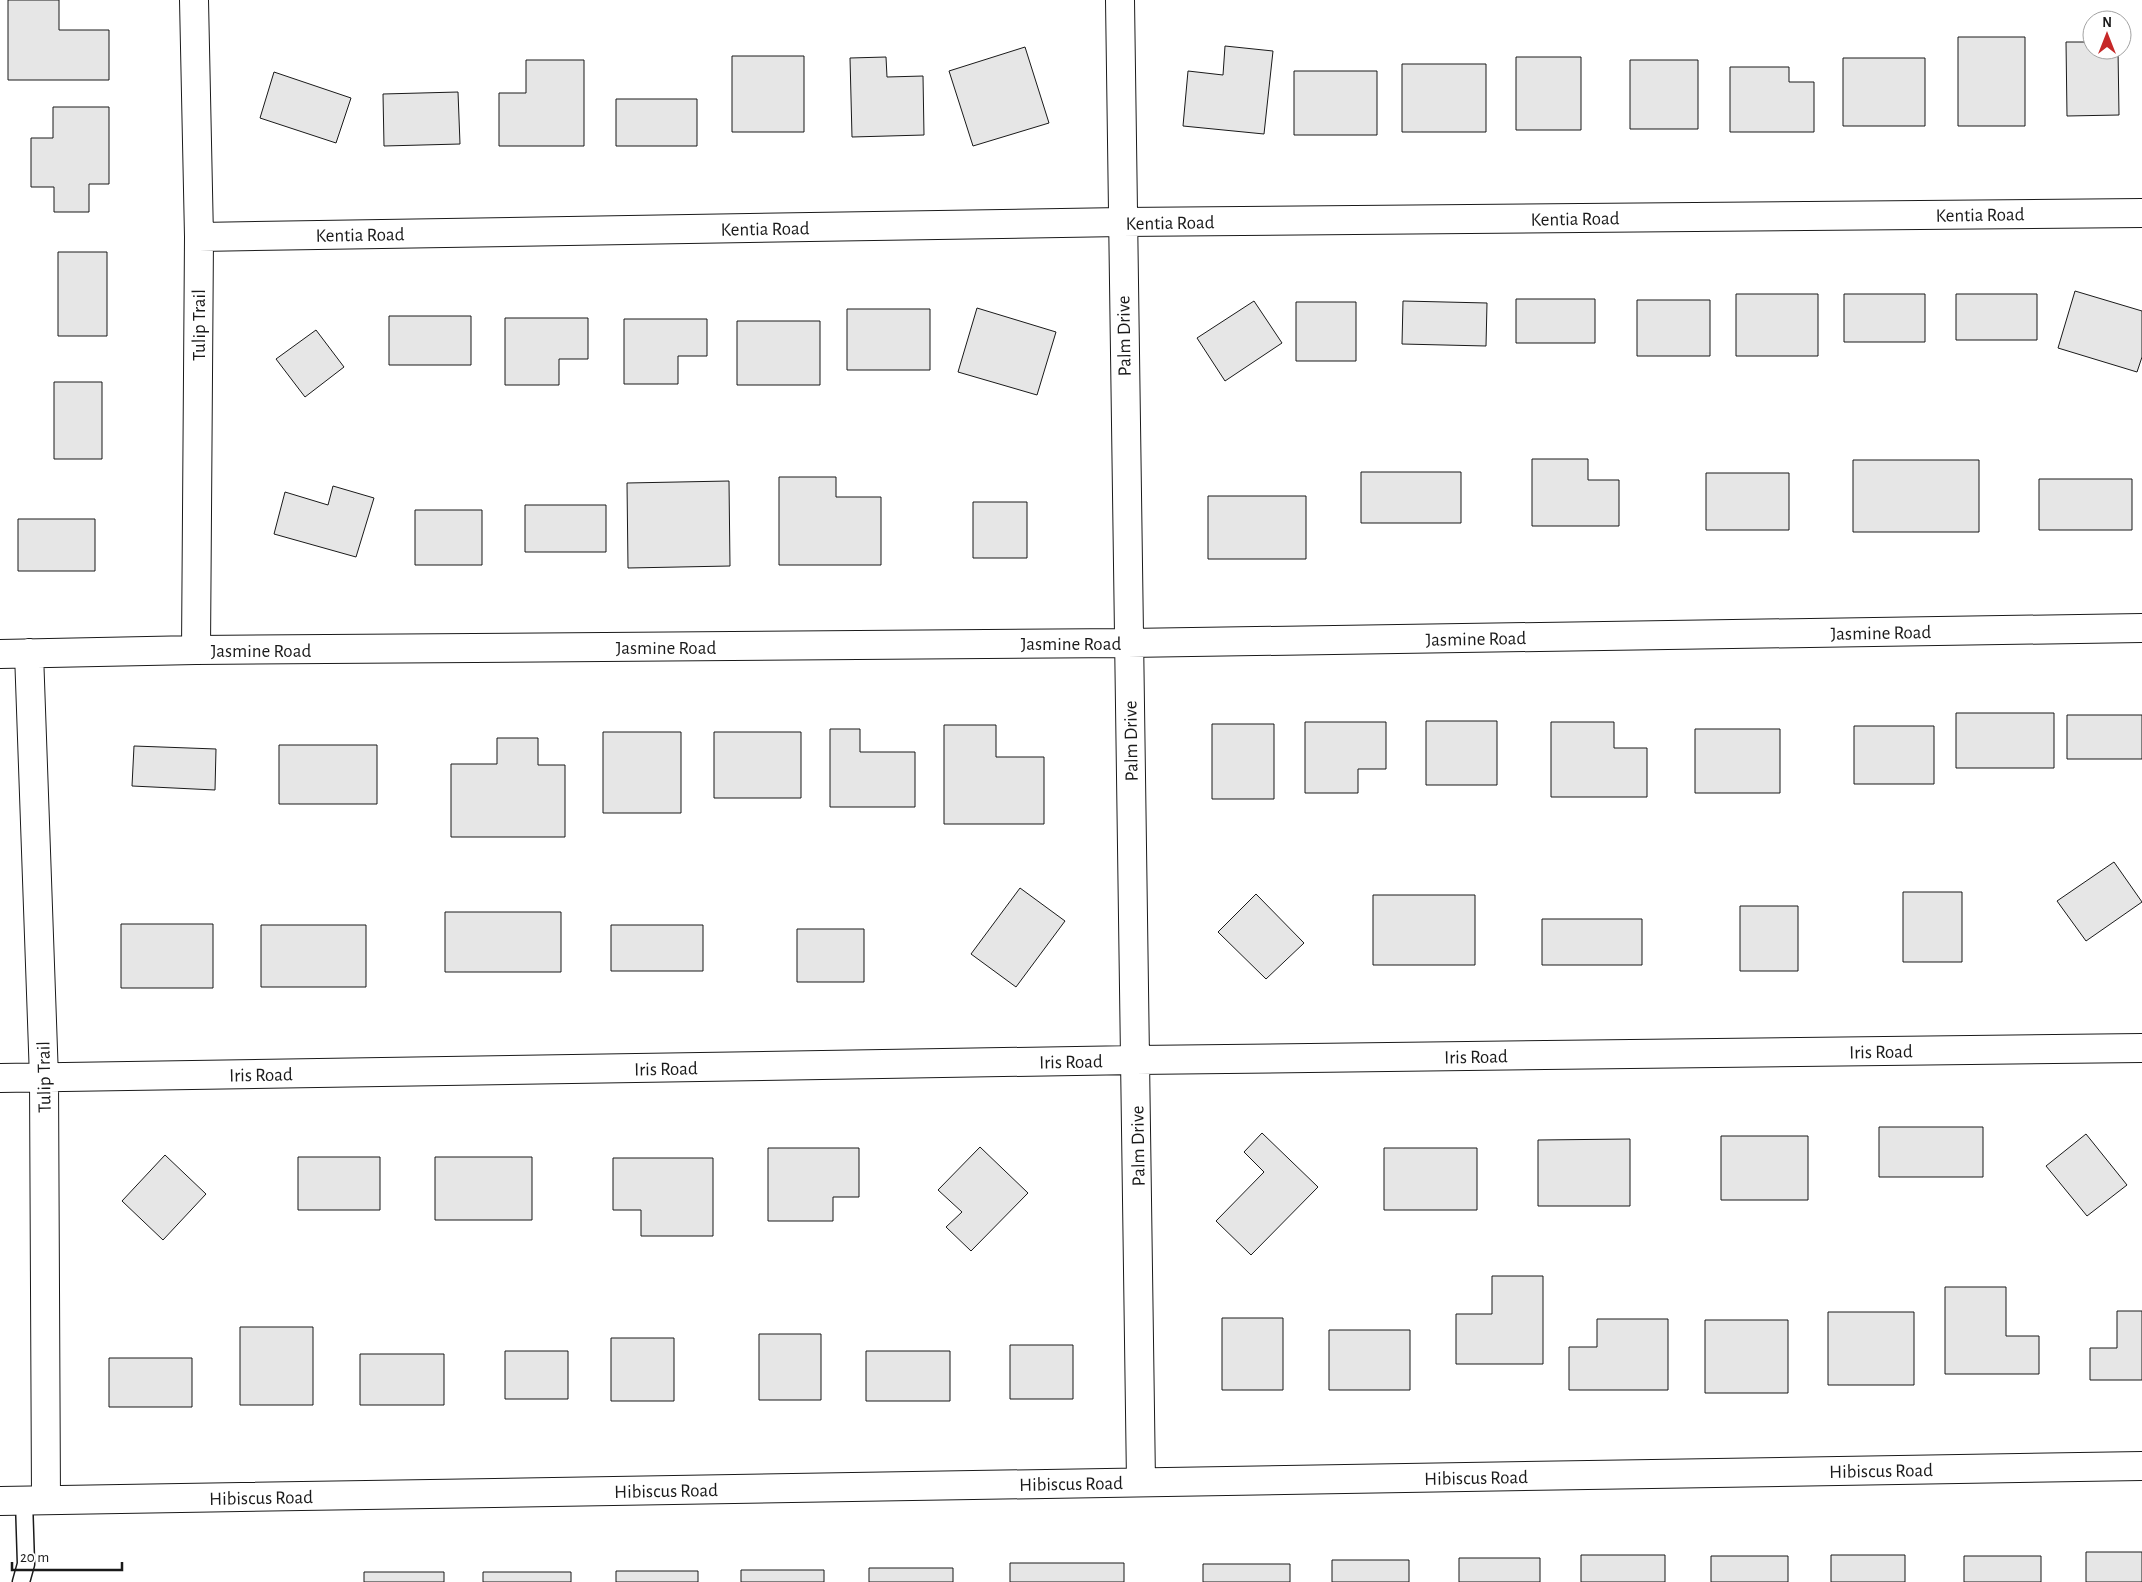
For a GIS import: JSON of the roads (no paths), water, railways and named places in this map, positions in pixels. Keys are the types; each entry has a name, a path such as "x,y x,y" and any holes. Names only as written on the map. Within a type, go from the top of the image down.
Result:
{"street":[{"name":"Tulip Trail","path":"194,0 199,237 196,650"},
{"name":"Palm Drive","path":"1120,0 1141,1482"},
{"name":"Kentia Road","path":"199,237 1122,222 2142,213"},
{"name":"Jasmine Road","path":"0,654 196,650 1128,643 2142,628"},
{"name":"Tulip Trail","path":"23,1501 44,1078 30,653"},
{"name":"Iris Road","path":"0,1078 1136,1060 2142,1048"},
{"name":"Hibiscus Road","path":"23,1501 2142,1466"}],"lane":[{"path":"21,1582 26,1564 23,1501"}]}
